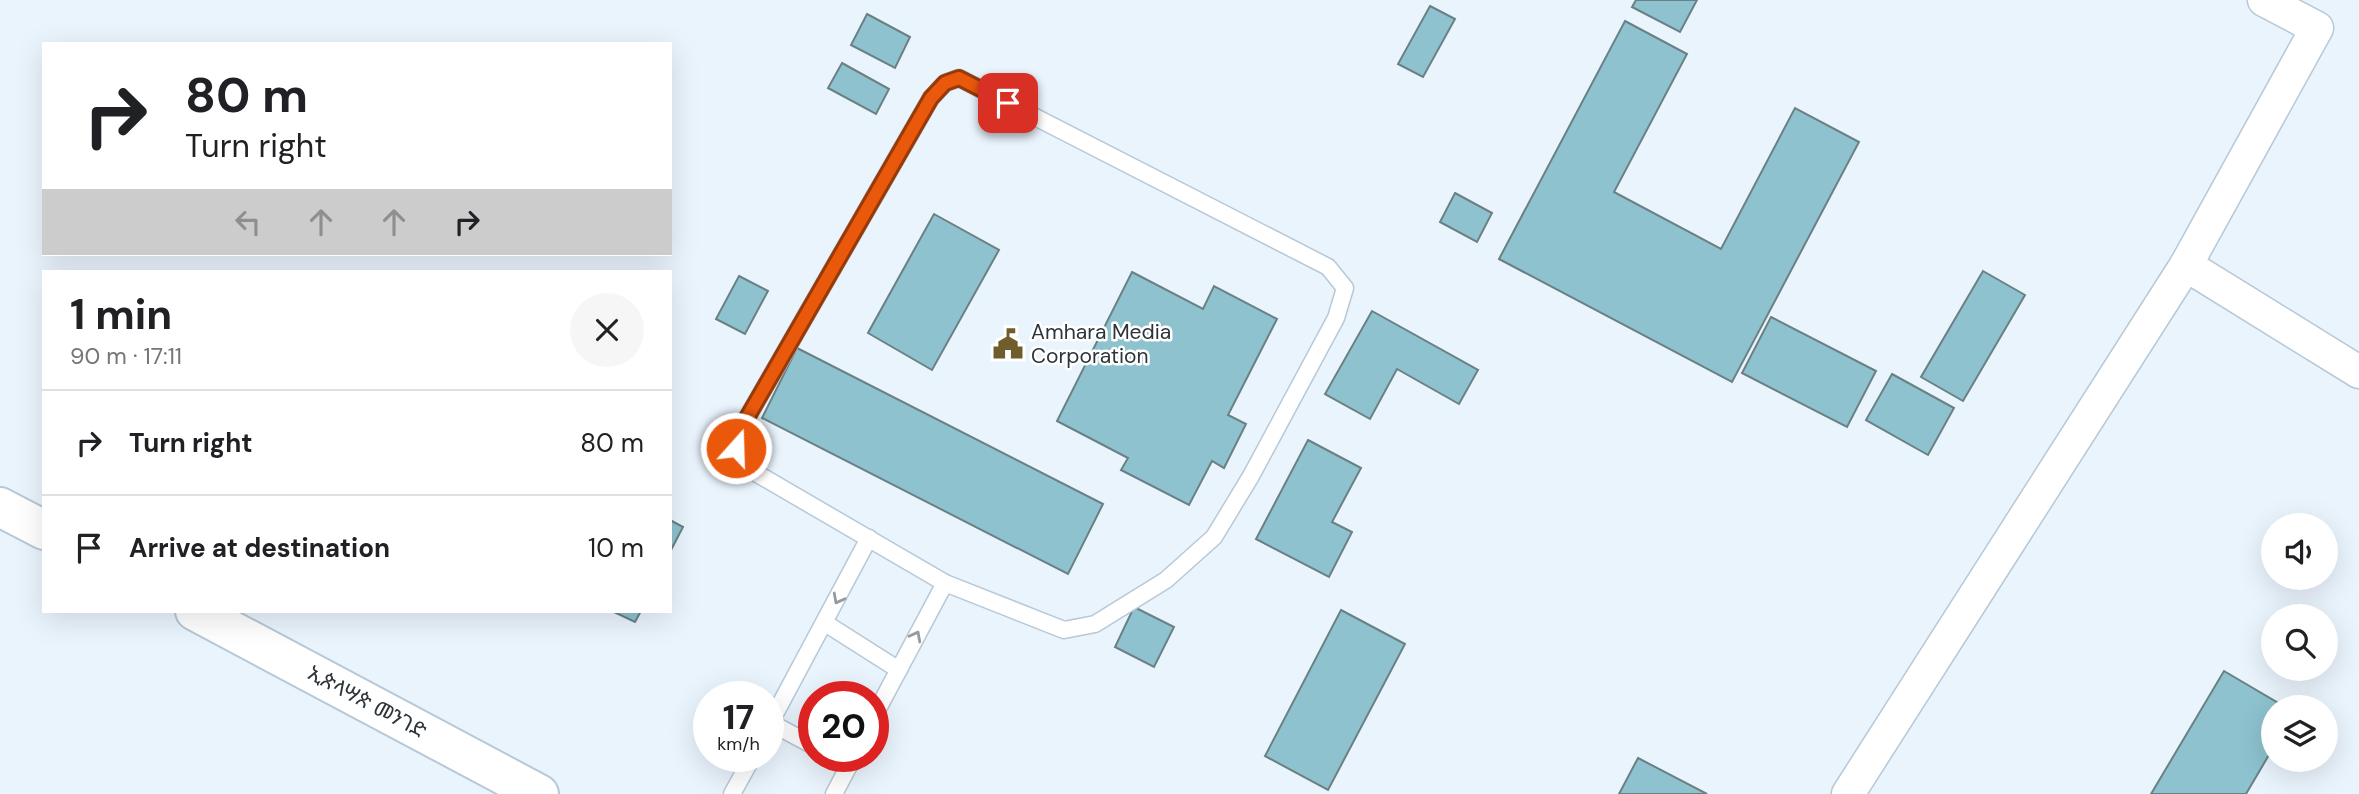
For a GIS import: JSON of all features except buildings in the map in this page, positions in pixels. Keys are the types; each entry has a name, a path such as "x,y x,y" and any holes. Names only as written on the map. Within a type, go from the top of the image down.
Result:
{"main road":[{"path":"0,507 42,529"},
{"name":"ኢጵላሣጵ መንገድ","path":"199,613 539,794"}],"street":[{"path":"1848,794 2186,265 2317,27 2264,0"},
{"path":"2186,265 2359,372"}],"lane":[{"path":"959,78 1328,267 1345,289 1336,318 1245,487 1213,537 1166,580 1095,624 1064,630 945,583 749,469 736,448 744,423 931,98 945,83 959,78"},
{"path":"784,698 869,538"},
{"path":"889,687 945,583"},
{"path":"825,624 898,670"},
{"path":"733,794 745,772"},
{"path":"834,794 845,772"}],"place":[{"name":"Amhara Media Corporation","path":"1008,344"}],"route":[{"path":"736,448 744,423 931,98 945,83 959,78 1008,103"}]}
